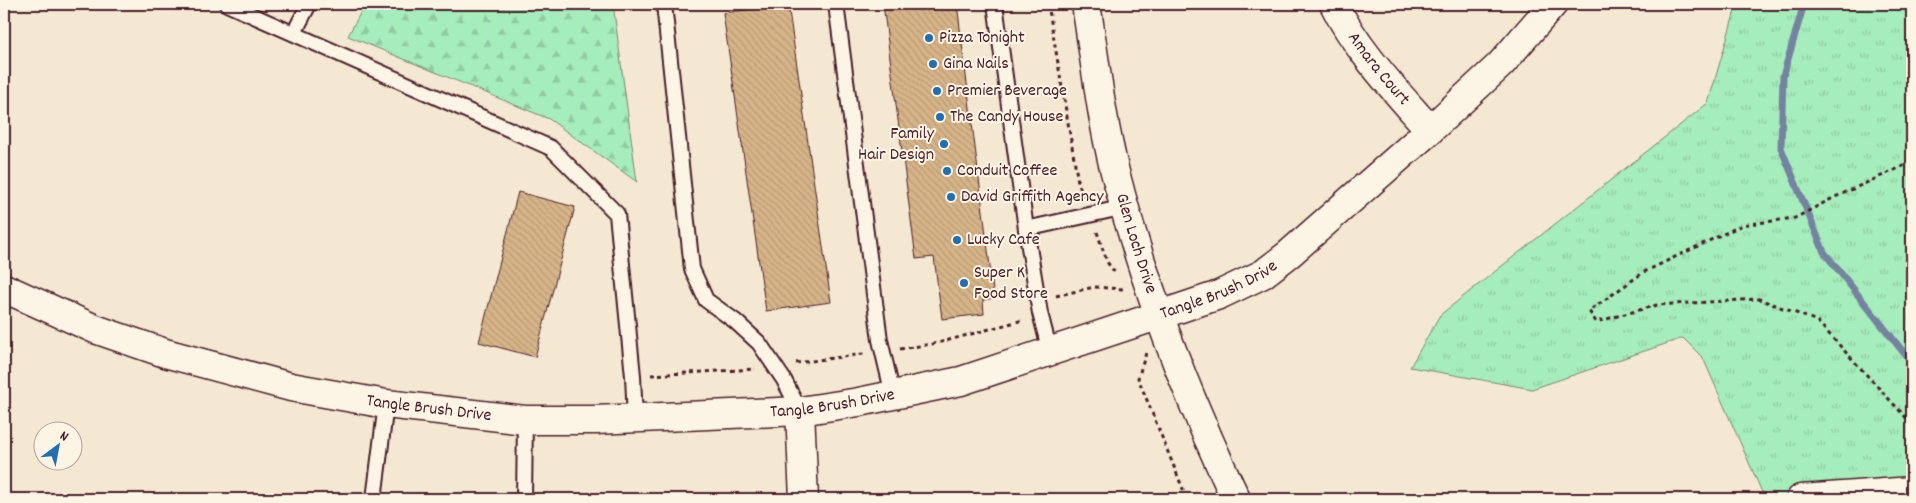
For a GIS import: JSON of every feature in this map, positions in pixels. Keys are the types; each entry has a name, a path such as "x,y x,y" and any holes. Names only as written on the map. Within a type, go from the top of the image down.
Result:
{"street":[{"name":"Glen Loch Drive","path":"1086,4 1114,172 1160,315 1204,433 1236,499"},
{"name":"Amara Court","path":"1334,4 1371,62 1430,130"},
{"name":"Tangle Brush Drive","path":"4,288 95,328 165,353 291,387 386,404 475,416 525,420 595,420 800,411 859,402 961,381 1220,295 1263,274 1289,254 1430,130 1501,64 1552,4"},
{"path":"800,411 804,499"},
{"path":"1800,499 1912,491"}],"lane":[{"path":"227,4 551,148 617,214 633,376 635,418"},
{"path":"294,33 309,4"},
{"path":"664,4 692,268 706,300 735,321 759,343 784,380 800,411"},
{"path":"836,4 880,340 893,395"},
{"path":"995,4 1026,228 1040,313 1050,352"},
{"path":"1026,228 1125,207"},
{"path":"374,499 386,404"},
{"path":"524,499 525,420"}],"path":[{"path":"1048,4 1078,182 1107,262 1118,276"},
{"path":"1912,162 1833,198 1795,218 1742,225 1644,272 1588,311 1596,322 1657,305 1759,299 1817,321 1912,424"},
{"path":"1124,283 1129,290"}],"green space":[{"path":"365,4 613,4 637,182 549,119 348,36"},
{"path":"1737,4 1912,4 1912,499 1765,499 1703,358 1683,338 1532,389 1410,367 1440,315 1708,103"}],"building":[{"path":"788,4 831,302 766,311 723,13"},
{"path":"883,4 957,4 994,298 983,300 984,314 942,319 934,257 916,259"},
{"path":"518,192 575,207 535,357 479,342"}],"waterway":[{"path":"1804,4 1783,76 1781,148 1824,252 1904,353 1912,360"}],"place":[{"name":"Pizza Tonight","path":"929,38"},
{"name":"Gina Nails","path":"933,64"},
{"name":"Premier Beverage","path":"937,91"},
{"name":"The Candy House","path":"940,117"},
{"name":"Family Hair Design","path":"944,144"},
{"name":"Conduit Coffee","path":"947,171"},
{"name":"David Griffith Agency","path":"951,197"},
{"name":"Lucky Cafe","path":"957,240"},
{"name":"Super K Food Store","path":"964,283"}]}
